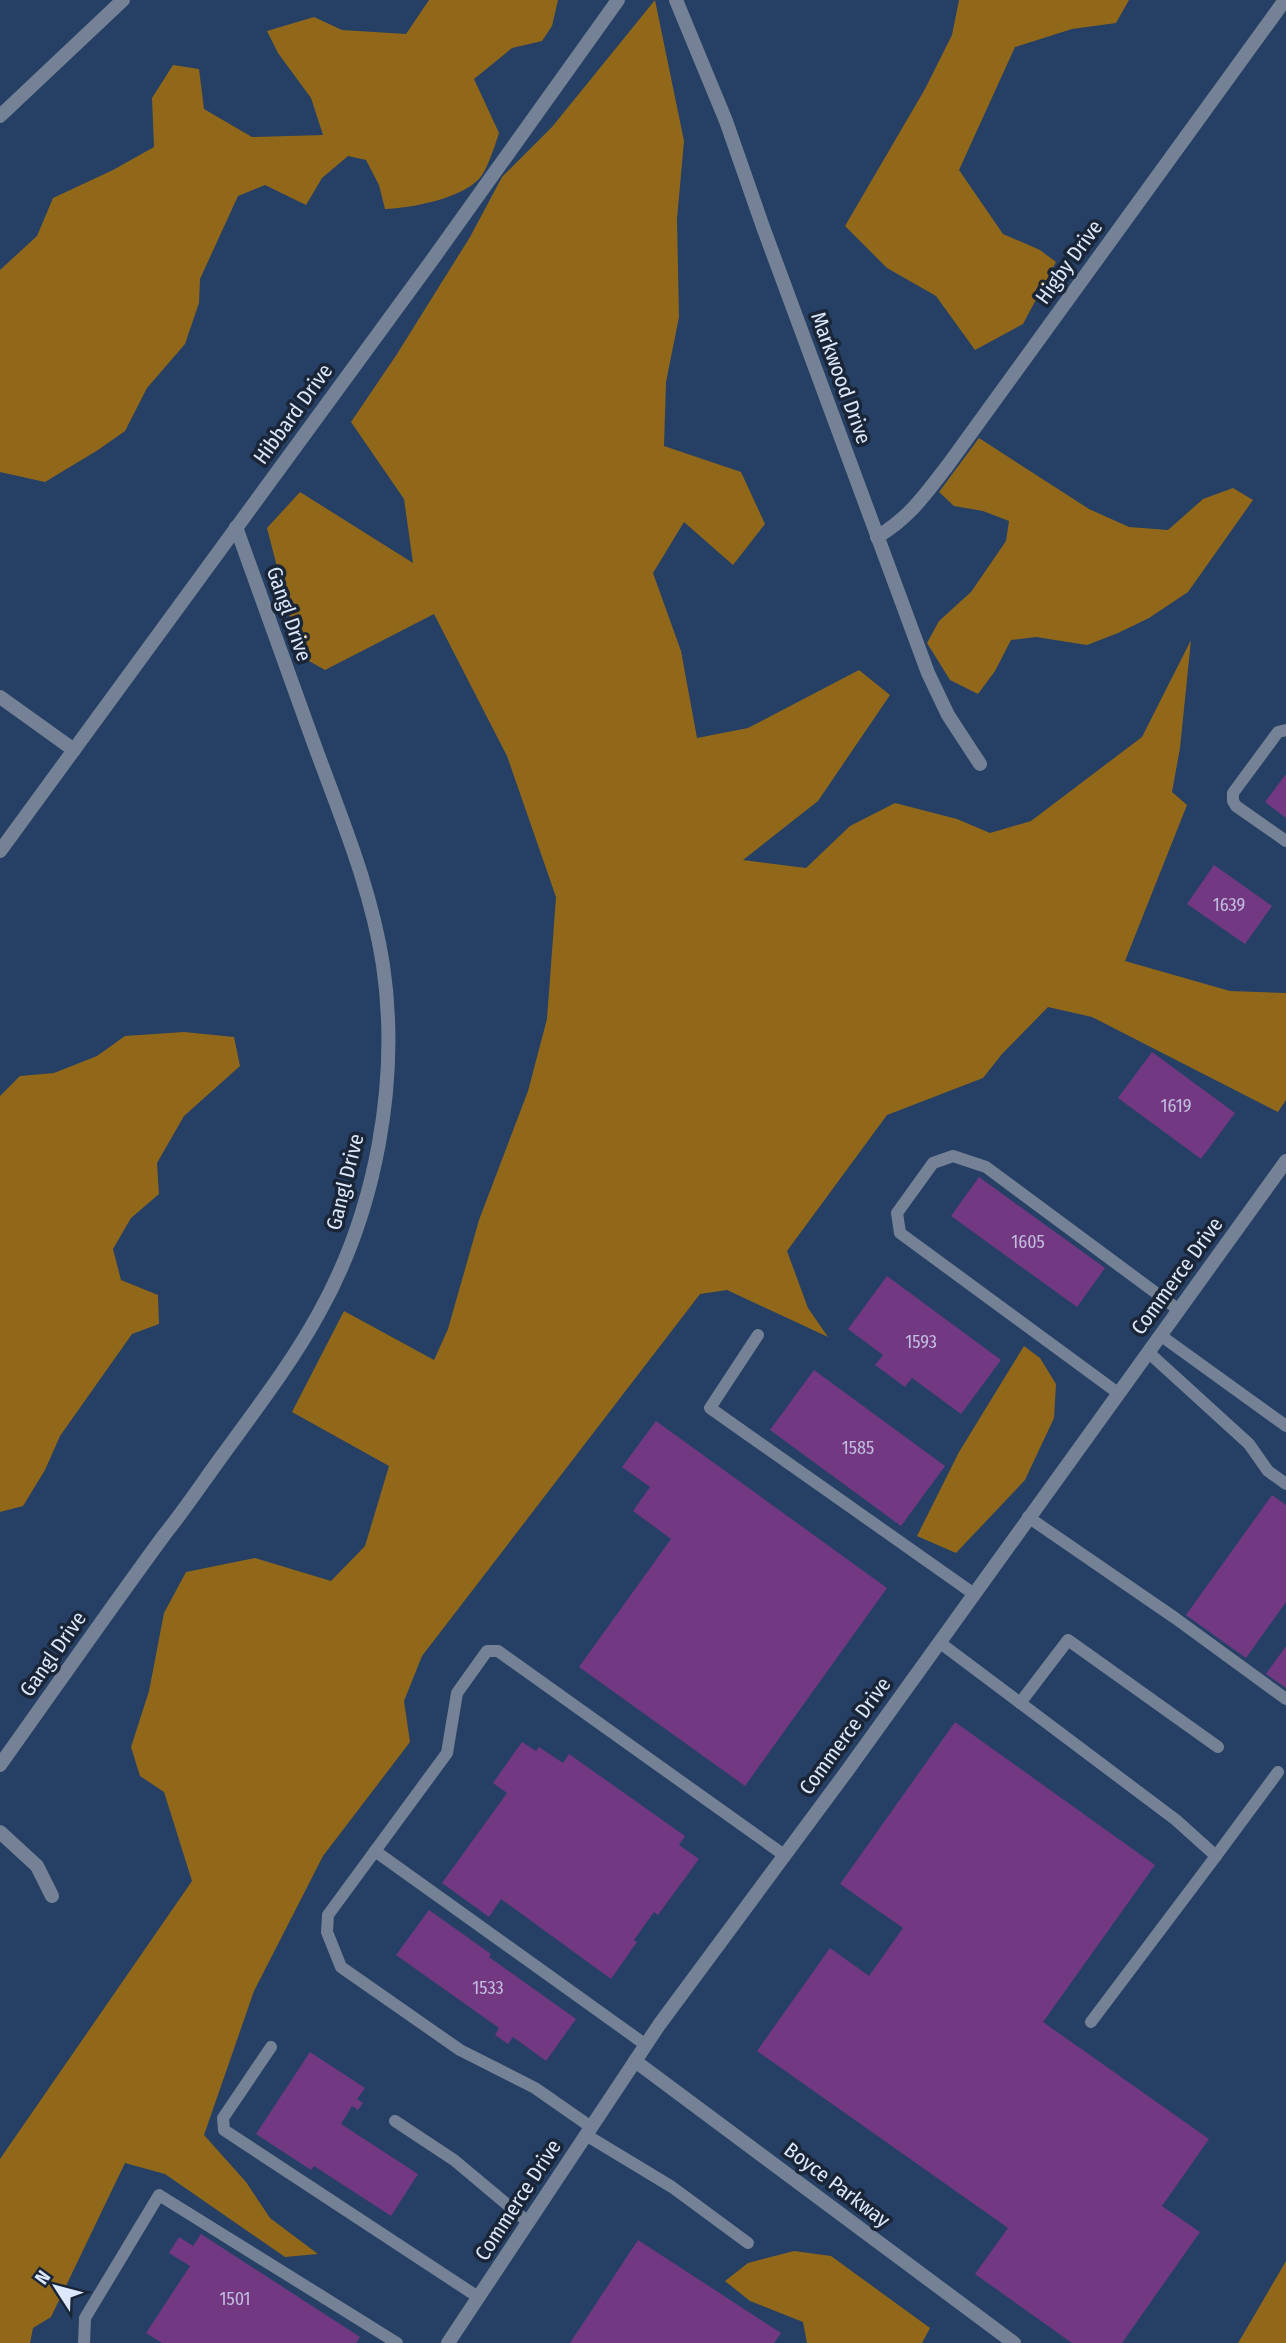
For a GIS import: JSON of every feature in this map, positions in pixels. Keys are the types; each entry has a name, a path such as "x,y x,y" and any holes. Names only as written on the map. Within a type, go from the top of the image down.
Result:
{"street":[{"path":"0,117 123,0"},
{"name":"Hibbard Drive","path":"0,851 435,256 618,0"},
{"name":"Markwood Drive","path":"676,0 726,121 928,673 948,715 980,764"},
{"name":"Higby Drive","path":"877,537 911,513 948,465 1285,0"},
{"name":"Gangl Drive","path":"0,1765 303,1342 347,1254 375,1160 383,1114 387,1064 384,969 378,938 357,860 236,527"},
{"path":"0,697 74,750"},
{"name":"Commerce Drive","path":"448,2343 646,2045 1286,1161"},
{"path":"0,1832 37,1866 52,1896"},
{"name":"Boyce Parkway","path":"635,2061 1014,2343"}],"lane":[{"path":"1286,730 1278,732 1233,793 1236,806 1286,842"},
{"path":"1118,1393 900,1233 897,1213 933,1163 953,1156 986,1167 1179,1310"},
{"path":"758,1335 710,1408 974,1594"},
{"path":"1160,1335 1286,1426"},
{"path":"1148,1352 1250,1444 1268,1471 1286,1484"},
{"path":"1028,1517 1175,1618 1286,1699"},
{"path":"1020,1703 1068,1640 1217,1747"},
{"path":"939,1642 1176,1820 1216,1856"},
{"path":"748,2243 672,2187 588,2131 535,2088 460,2050 341,1967 327,1932 328,1915 447,1753 457,1693 487,1651 498,1651 784,1855"},
{"path":"1091,2022 1278,1772"},
{"path":"375,1851 646,2045"},
{"path":"271,2047 223,2118 224,2130 478,2297"},
{"path":"395,2121 454,2160 528,2222"},
{"path":"84,2343 85,2318 159,2194 397,2343"}],"shaded area":[{"path":"429,0 558,0 552,26 542,41 512,48 474,79 499,133 488,164 479,179 448,197 408,207 385,209 379,185 366,160 348,156 322,178 306,205 265,185 238,196 200,279 199,303 185,344 147,388 125,431 45,482 0,472 0,270 37,236 53,198 154,147 152,98 173,65 199,69 204,109 252,137 323,135 311,98 278,53 267,31 314,17 342,30 406,34"},
{"path":"655,0 684,141 677,219 679,317 666,382 664,446 741,472 765,524 733,565 684,522 653,573 681,651 697,738 748,728 859,670 890,695 818,801 743,860 806,868 850,826 895,803 957,819 990,833 1031,821 1142,737 1191,640 1180,748 1172,792 1187,805 1125,961 1230,991 1286,993 1286,1100 1278,1112 1092,1017 1048,1007 1002,1054 983,1078 887,1115 787,1251 808,1308 828,1337 727,1290 700,1294 422,1656 404,1701 410,1742 323,1856 254,1991 204,2135 246,2182 270,2218 318,2254 285,2257 165,2174 125,2163 51,2317 33,2328 30,2343 0,2343 0,2159 192,1881 164,1792 140,1776 131,1747 149,1691 164,1613 186,1572 255,1558 331,1581 365,1546 389,1466 292,1412 344,1311 434,1360 448,1329 479,1220 528,1091 547,1019 556,897 507,756 434,614 325,670 300,656 267,528 300,492 413,563 404,499 351,422 470,237 502,177 552,127"},
{"path":"959,0 1129,0 1116,23 1072,29 1015,47 959,170 1003,234 1040,250 1056,262 1023,324 975,350 936,296 887,268 845,226 925,89 952,35"},
{"path":"979,438 1089,509 1129,527 1168,530 1203,499 1233,488 1253,500 1188,592 1149,618 1087,645 1036,637 1011,640 995,671 978,694 950,680 927,643 939,621 971,592 1006,541 1009,521 983,511 954,506 939,492"},
{"path":"184,1032 234,1037 240,1066 184,1116 157,1163 159,1194 131,1218 113,1249 121,1280 158,1295 159,1324 132,1334 60,1436 45,1470 23,1506 0,1512 0,1096 20,1076 54,1073 97,1056 125,1036"},
{"path":"1024,1346 1040,1358 1056,1384 1054,1418 1025,1480 956,1553 917,1536 959,1452"},
{"path":"794,2251 831,2256 930,2328 922,2343 807,2343 803,2322 750,2301 725,2281 748,2263"},
{"path":"1286,2261 1286,2343 1238,2343 1244,2333"}],"building":[{"path":"1286,774 1286,818 1265,802"},
{"path":"1214,865 1272,906 1245,944 1187,904"},
{"path":"1152,1052 1235,1113 1201,1159 1118,1098"},
{"path":"979,1177 1105,1268 1077,1307 951,1216"},
{"path":"887,1276 1001,1360 961,1414 912,1378 905,1387 875,1365 883,1355 848,1329"},
{"path":"814,1370 945,1466 901,1526 770,1430"},
{"path":"656,1421 887,1588 745,1786 579,1667 671,1539 633,1511 650,1487 622,1467"},
{"path":"1272,1495 1286,1505 1286,1602 1246,1658 1186,1615"},
{"path":"1286,1646 1286,1688 1266,1674"},
{"path":"955,1722 1155,1865 1043,2022 1209,2139 1162,2206 1200,2232 1122,2343 1072,2343 975,2274 1008,2228 757,2051 830,1948 869,1976 903,1928 840,1884"},
{"path":"522,1742 536,1751 539,1747 563,1763 569,1754 685,1836 679,1845 699,1859 658,1915 654,1912 611,1979 501,1899 489,1917 442,1883 507,1793 493,1783"},
{"path":"429,1910 576,2019 546,2061 513,2037 508,2044 495,2035 499,2028 396,1955"},
{"path":"310,2052 365,2088 357,2099 363,2103 358,2110 352,2106 341,2124 418,2174 391,2216 314,2166 311,2170 256,2134"},
{"path":"201,2234 360,2337 356,2343 162,2343 146,2333 190,2266 169,2253 179,2237 193,2246"},
{"path":"638,2240 781,2333 774,2343 570,2343"}]}
